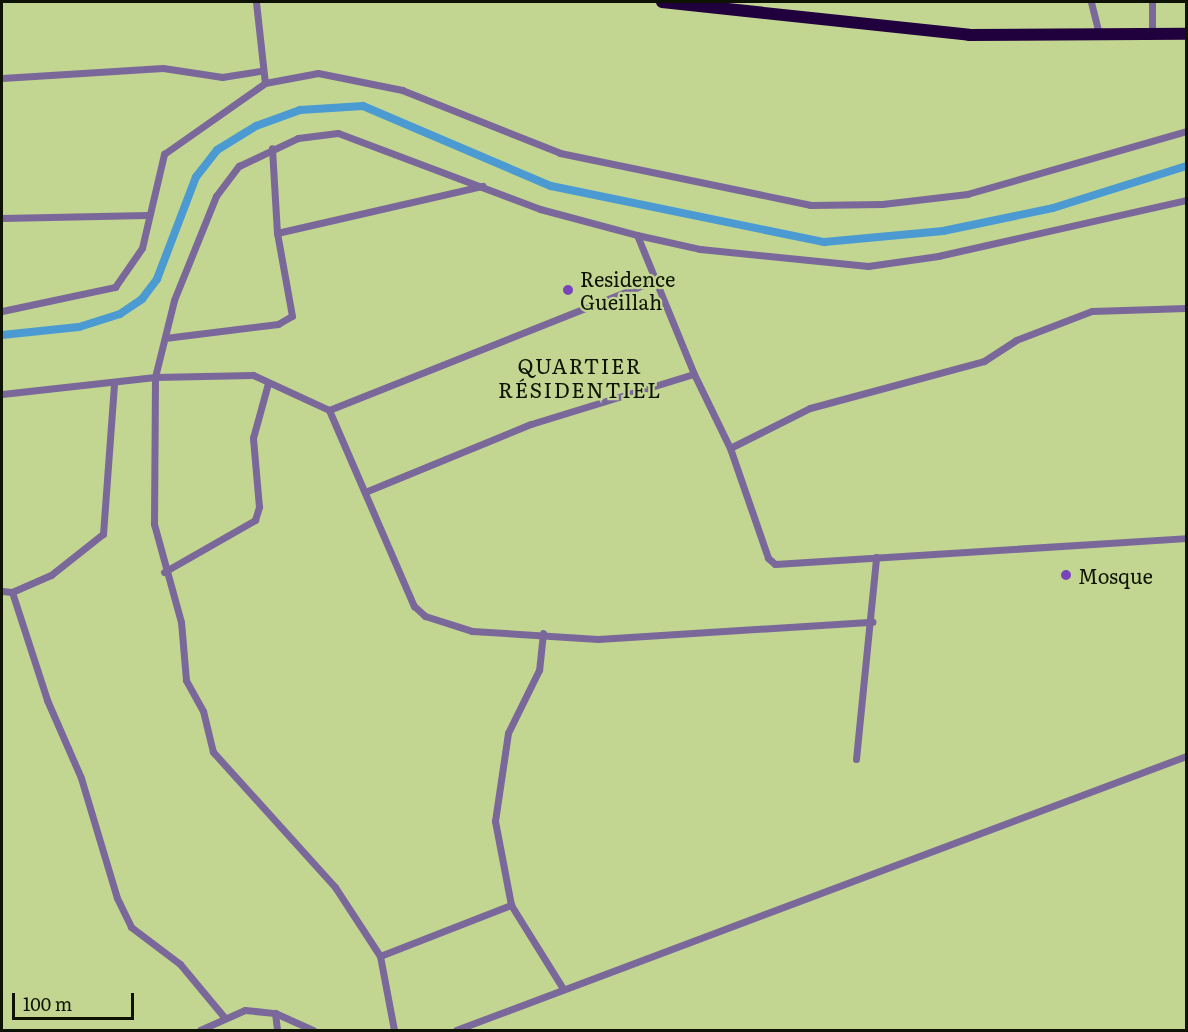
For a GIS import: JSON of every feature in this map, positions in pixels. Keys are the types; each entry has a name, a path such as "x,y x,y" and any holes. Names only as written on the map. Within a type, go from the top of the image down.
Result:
{"highway":[{"path":"662,2 711,4 969,35 1186,34"}],"street":[{"path":"256,2 261,71 265,83"},
{"path":"1091,2 1099,35"},
{"path":"1152,2 1152,34"},
{"path":"2,78 164,68 222,77 261,71"},
{"path":"2,311 115,286 139,254 160,158 265,83 334,72 402,90 560,153 810,204 882,204 968,194 1186,131"},
{"path":"394,1030 380,956 335,887 213,752 203,711 186,680 182,622 164,572 152,504 155,377 174,300 216,196 239,166 272,148 312,133 346,134 540,209 637,235 700,249 868,266 970,250 1186,200"},
{"path":"165,339 287,322 294,303 276,233 272,148"},
{"path":"276,233 483,186"},
{"path":"2,218 147,215"},
{"path":"637,235 653,281 730,448 770,562 1186,538"},
{"path":"329,410 653,281"},
{"path":"730,448 810,408 984,362 1016,340 1092,311 1186,308"},
{"path":"366,492 531,424 694,374"},
{"path":"2,394 155,377 254,375 329,410 414,606 425,616 482,634 543,633 598,639 872,622"},
{"path":"2,591 12,592 51,575 103,534 114,382"},
{"path":"164,572 255,520 259,507 253,438 268,383"},
{"path":"856,759 872,622 876,557"},
{"path":"12,592 46,700 81,778 117,898 131,927 180,964 224,1017"},
{"path":"543,633 539,670 508,733 495,821 511,905 562,987"},
{"path":"456,1030 473,1028 562,987 1186,756"},
{"path":"380,956 511,905"},
{"path":"200,1030 241,1010 275,1013 313,1030"},
{"path":"275,1013 277,1030"}],"waterway":[{"path":"2,335 79,327 120,314 142,299 157,279 196,177 217,150 256,126 300,110 363,106 551,186 824,242 943,231 1053,208 1186,166"}],"place":[{"name":"Residence Gueillah","path":"568,290"},
{"name":"Mosque","path":"1066,575"}],"district":[{"name":"QUARTIER RÉSIDENTIEL","path":"580,377"}]}
